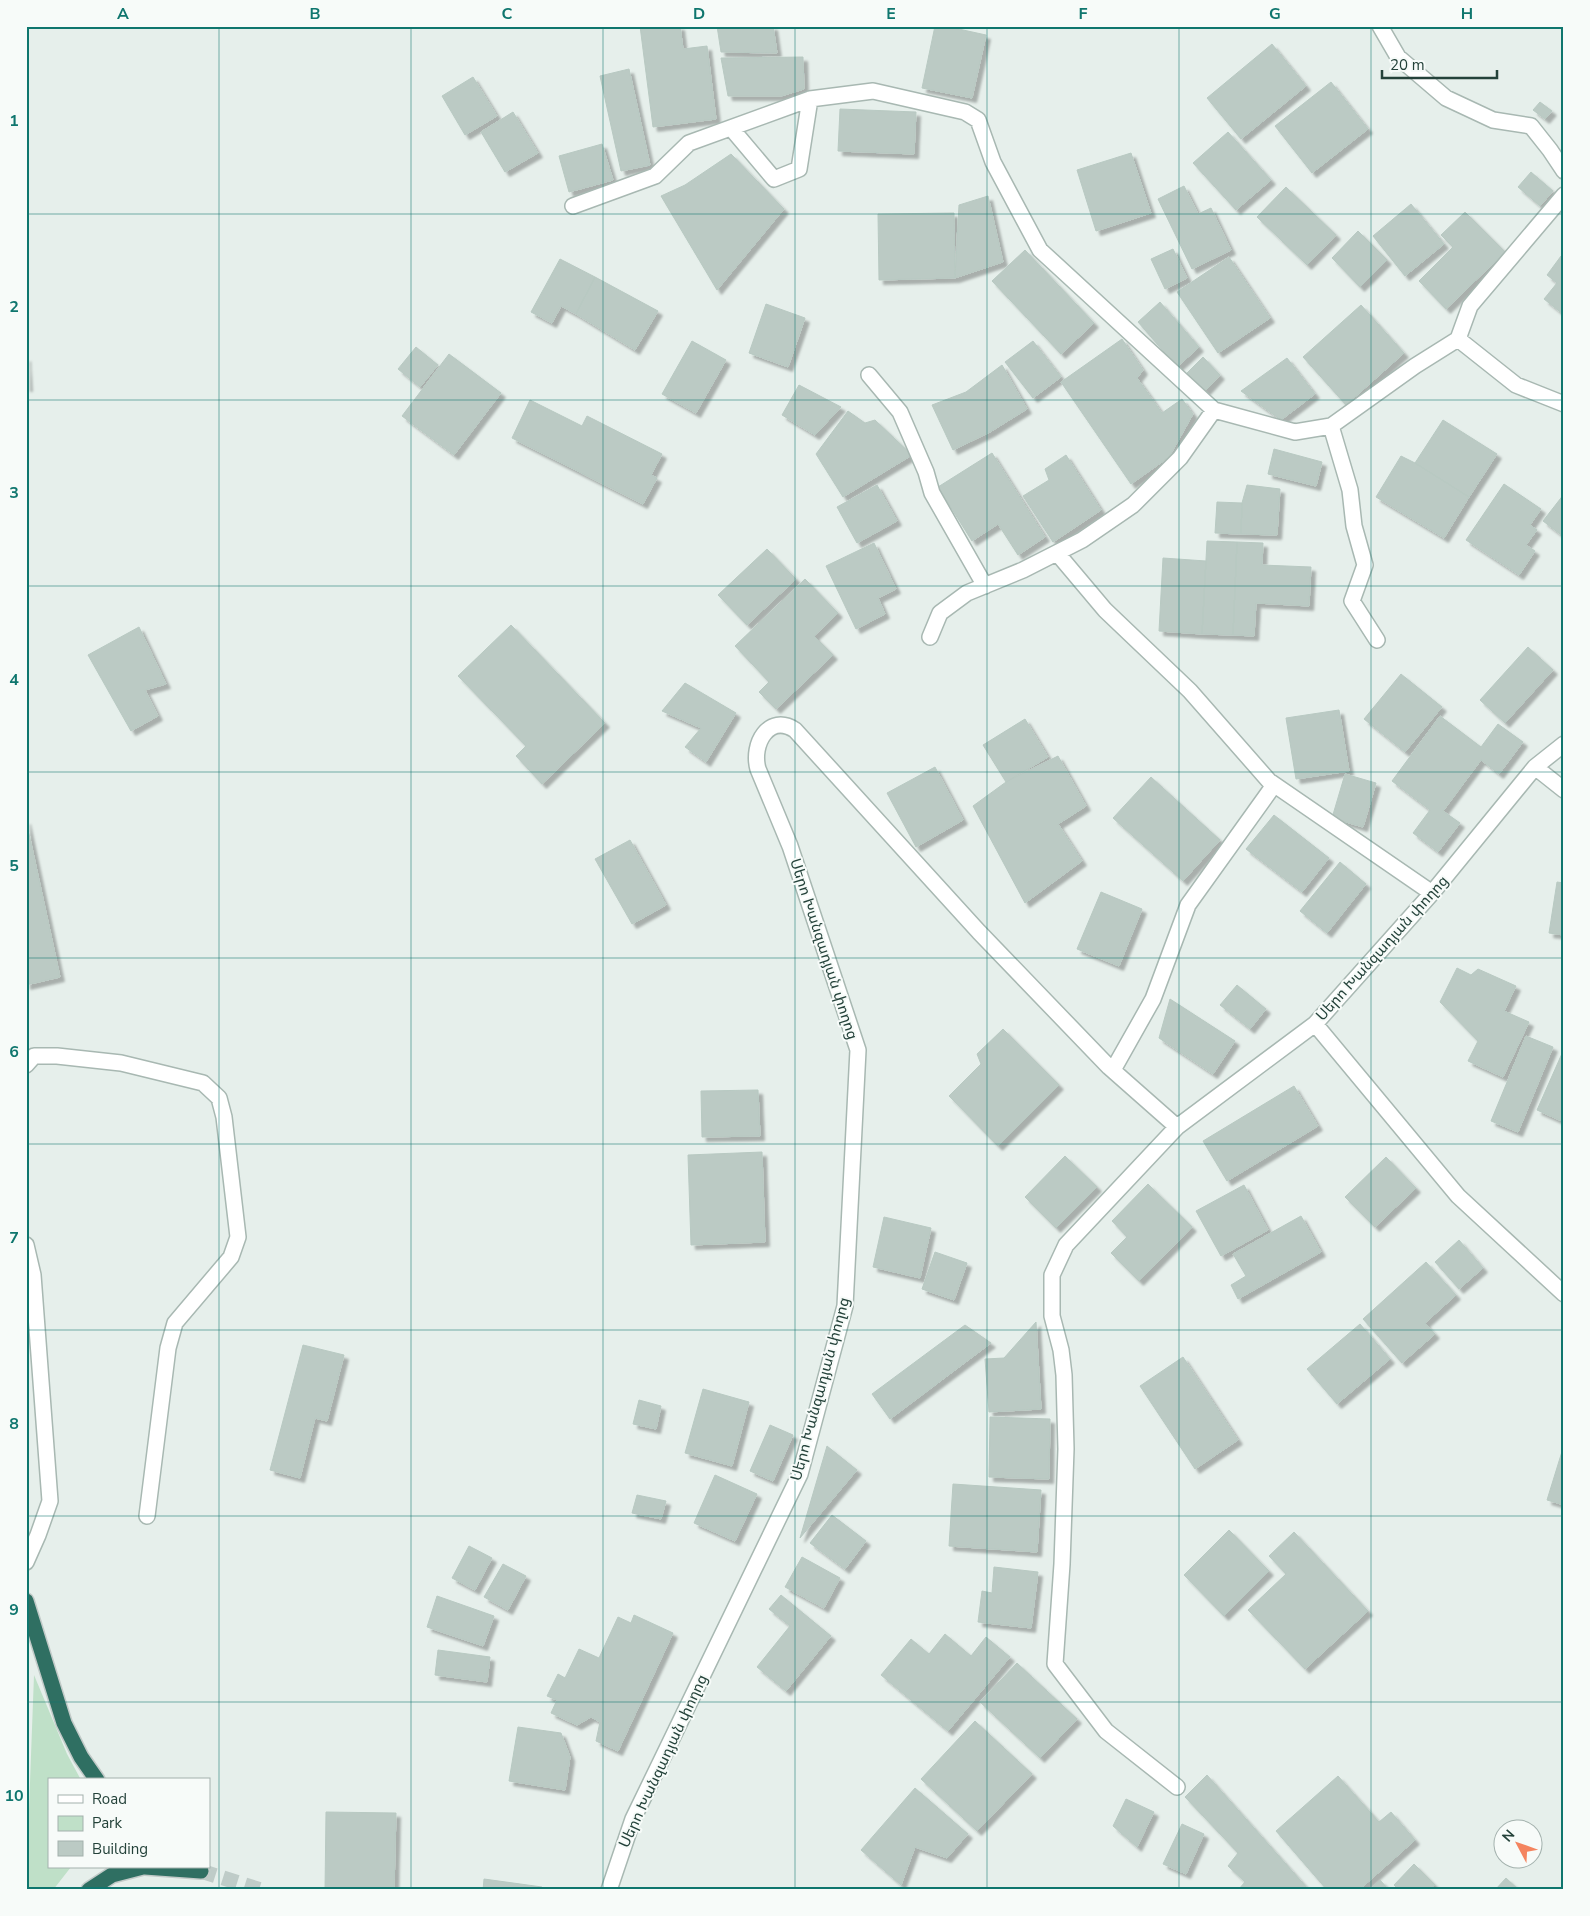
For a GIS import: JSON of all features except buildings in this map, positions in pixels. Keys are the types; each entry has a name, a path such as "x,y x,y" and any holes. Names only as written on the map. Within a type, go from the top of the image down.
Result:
{"highway":[{"path":"26,1601 64,1723 81,1757 96,1778"},
{"path":"89,1890 112,1875 140,1868"},
{"path":"158,1868 201,1871 198,1868"}],"street":[{"path":"1380,26 1398,57 1446,98 1493,120 1531,126 1564,172"},
{"path":"572,206 655,176 689,143 810,99 873,91 965,112 978,120 993,162 1040,250 1214,410 1295,432 1331,426 1415,366 1458,339 1470,306 1564,195"},
{"path":"731,128 774,179 799,169 810,99"},
{"path":"1458,339 1516,385 1564,404"},
{"path":"869,375 900,412 926,472 932,493 984,586"},
{"path":"930,637 940,613 966,593 1022,570 1082,540 1133,504 1180,458 1214,410"},
{"path":"1331,426 1350,490 1354,526 1364,565 1352,601 1377,640"},
{"path":"1057,553 1105,610 1190,691 1269,781 1432,893"},
{"name":"Սերո Խանզադյան փողոց","path":"609,1890 633,1819 800,1474 845,1306 858,1050 790,846 755,759 756,748 764,733 770,729 786,726 795,730 979,932 1112,1070 1177,1127"},
{"name":"Սերո Խանզադյան փողոց","path":"1176,1787 1106,1731 1055,1664 1062,1564 1066,1449 1064,1375 1061,1350 1052,1316 1052,1275 1066,1245 1177,1127 1315,1024 1432,893 1535,767 1564,744"},
{"path":"1535,767 1564,790"},
{"path":"1112,1070 1153,999 1188,905 1274,785"},
{"path":"1315,1024 1458,1196 1564,1294"},
{"path":"26,1065 34,1056 57,1056 121,1063 203,1084 219,1098 224,1117 238,1237 231,1257 175,1323 168,1348 147,1516"},
{"path":"26,1245 33,1275 50,1500 26,1562"}],"green space":[{"path":"34,1675 67,1754 80,1778 48,1778 48,1868 70,1868 53,1890 26,1890"}],"tunnel":[{"path":"201,1871 261,1890"}]}
